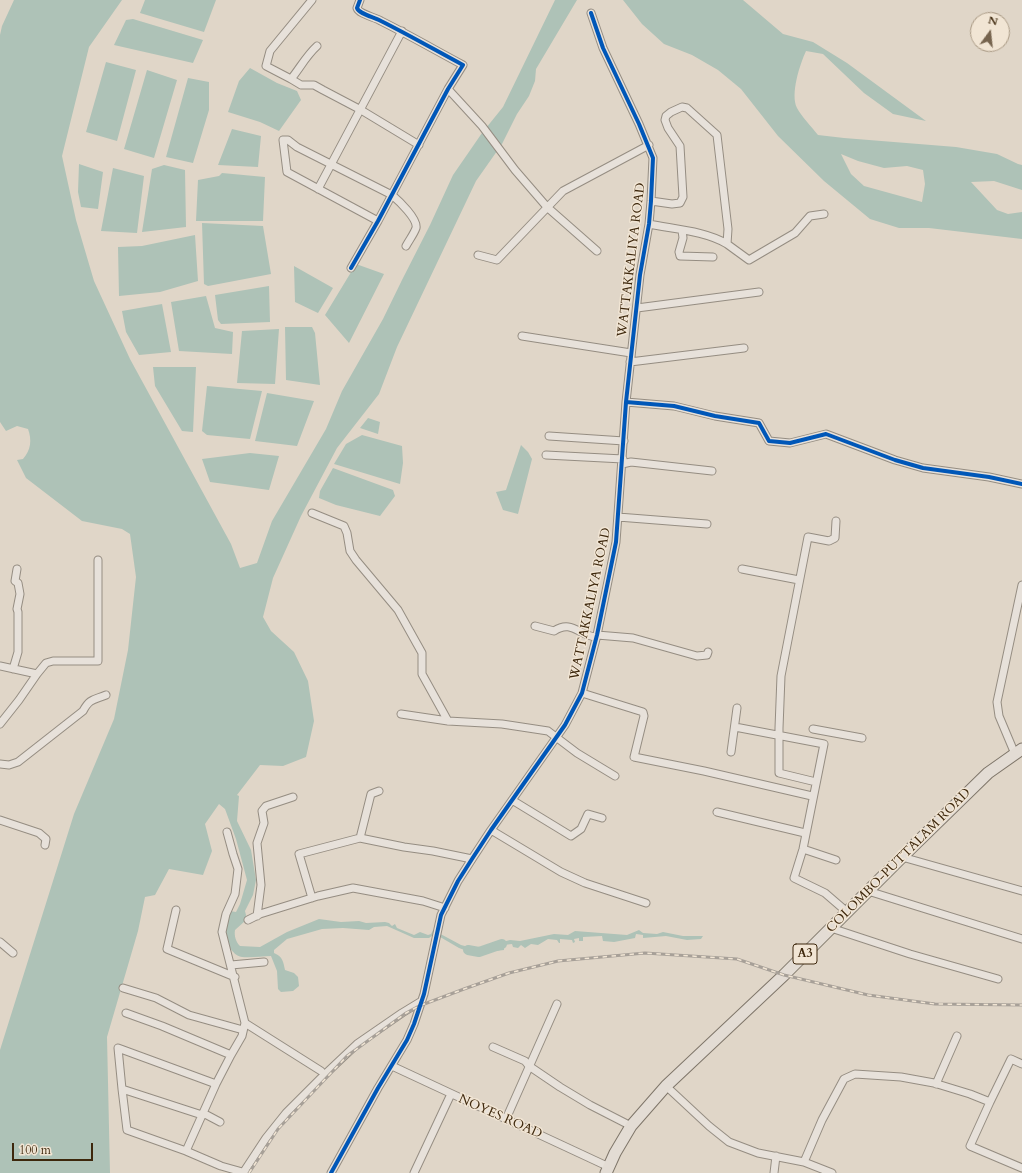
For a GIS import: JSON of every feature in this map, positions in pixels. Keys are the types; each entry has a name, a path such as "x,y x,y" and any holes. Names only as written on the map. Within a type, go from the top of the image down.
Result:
{"highway":[{"name":"COLOMBO-PUTTALAM ROAD","path":"607,1170 631,1126 666,1086 784,975 988,773 1018,752"}],"street":[{"path":"312,0 270,51 266,66 301,85 314,85 361,110 419,145"},
{"path":"351,268 463,65 402,31 358,10 357,8 360,0"},
{"name":"WATTAKKALIYA ROAD","path":"331,1173 374,1094 392,1066 414,1024 420,1002 424,994 441,915 458,881 472,859 565,725 582,693 597,636 616,542 626,402 640,275 649,224 653,158 649,145 603,48 591,13"},
{"path":"318,189 402,31"},
{"path":"291,79 310,52 317,46"},
{"path":"448,90 482,126 515,170 547,207 597,251"},
{"path":"651,201 672,204 680,203 683,197 680,146 668,128 666,116 682,107 687,108 717,135 728,229 727,244"},
{"path":"378,221 287,172 283,140 288,140 297,147 392,195 401,203 415,222 416,228 406,246"},
{"path":"478,254 497,260 563,191 649,145"},
{"path":"649,224 707,235 719,239 749,260 795,233 810,216 824,214"},
{"path":"682,230 683,238 679,252 680,256 713,258"},
{"path":"637,308 759,292"},
{"name":"WATTAKKALIYA ROAD","path":"522,336 631,353"},
{"path":"630,362 744,348"},
{"path":"626,402 674,406 714,416 759,423 768,441 790,442 826,434 895,460 923,468 989,477 1022,484"},
{"path":"549,436 624,441"},
{"path":"546,455 712,471"},
{"path":"312,513 344,526 347,533 350,551 398,610 422,652 422,674 448,721"},
{"path":"618,517 707,524"},
{"path":"816,782 779,773 781,676 808,537 829,541 835,538 836,521"},
{"path":"0,724 46,663 53,661 98,661 98,560"},
{"path":"13,669 18,652 17,609 20,594 18,583 15,581 17,569"},
{"path":"742,569 799,580"},
{"path":"1018,752 999,716 997,702 1022,585"},
{"path":"535,626 554,631 563,626 571,627 592,637 633,638 697,656 707,655 708,652"},
{"path":"0,666 37,674"},
{"path":"582,693 643,712 644,716 634,757 704,771 812,796"},
{"path":"0,764 9,765 18,762 82,712 87,703 94,698 106,695"},
{"path":"731,752 737,708"},
{"path":"401,714 448,721 502,724 548,731 577,753 615,776"},
{"path":"734,727 824,744"},
{"path":"813,729 862,738"},
{"path":"826,731 812,796 803,849 794,878 824,893 847,912"},
{"path":"360,838 371,794 379,791"},
{"path":"258,915 261,885 257,843 264,823 262,810 266,806 293,797"},
{"path":"512,800 572,836 581,829 588,814 602,818"},
{"path":"717,812 806,833"},
{"path":"0,820 39,833 46,839 45,845"},
{"path":"491,830 561,872 585,883 646,903"},
{"path":"186,1151 216,1084 242,1036 244,1026 234,977 222,932 226,914 235,894 238,869 227,832"},
{"path":"312,898 299,854 360,838 404,848 433,851 472,859"},
{"path":"803,849 836,860"},
{"path":"902,857 1022,891"},
{"path":"248,920 258,915 312,898 353,888 423,901 445,908"},
{"path":"868,891 1022,939"},
{"path":"176,910 167,949 234,977"},
{"path":"831,928 910,954 998,979"},
{"path":"0,942 14,953"},
{"path":"231,965 264,962"},
{"path":"123,988 156,998 190,1015 244,1026 321,1071"},
{"path":"216,1084 118,1048 127,1130 186,1151 221,1166 244,1173 266,1138 286,1113 321,1078 356,1044 420,1002"},
{"path":"506,1118 557,1004"},
{"path":"126,1013 162,1026 231,1055"},
{"path":"936,1084 957,1036"},
{"path":"493,1047 525,1061 529,1066 560,1087 631,1126"},
{"path":"1022,1064 1011,1059 970,1146 1022,1168"},
{"name":"NOYES ROAD","path":"392,1066 506,1118 607,1170"},
{"path":"804,1162 822,1120 844,1079 855,1074 901,1077 936,1084 970,1094 990,1102"},
{"path":"666,1086 709,1126 729,1142 758,1153 804,1162 832,1173"},
{"path":"122,1089 202,1114 220,1122"},
{"path":"414,1173 451,1094"},
{"path":"774,1173 776,1156"}],"shaded area":[{"path":"14,0 122,0 89,47 62,156 76,220 94,281 130,359 231,544 240,568 257,563 272,521 326,429 342,391 383,319 453,175 482,133 503,107 555,0 577,0 536,69 535,81 529,96 517,114 502,144 476,181 397,347 379,394 337,448 301,516 273,578 263,617 271,631 294,652 308,681 314,721 306,757 283,766 260,765 237,795 239,796 237,821 251,850 256,880 253,895 245,911 245,921 235,930 237,943 240,946 260,947 287,932 319,919 341,922 385,922 392,926 395,924 397,928 414,935 420,932 428,935 431,934 433,930 461,945 476,949 487,946 478,955 459,948 435,934 429,938 414,938 387,926 374,927 369,930 343,928 322,929 287,939 274,950 274,953 282,960 285,970 294,973 298,977 299,986 293,991 281,992 278,989 277,971 271,956 242,957 236,955 230,948 226,939 226,925 228,916 230,911 236,912 247,880 236,839 225,809 219,804 205,824 212,851 203,875 169,869 155,895 145,897 138,931 107,1037 110,1173 0,1173 0,1050 74,814 114,719 128,650 136,577 130,534 122,529 82,521 26,478 17,460 23,459 26,456 29,448 30,437 28,429 17,426 6,431 0,422 0,35 2,26"},
{"path":"145,0 216,0 204,32 140,13"},
{"path":"623,0 743,0 783,34 813,42 847,63 926,121 893,114 864,93 823,54 806,51 801,63 795,87 795,102 799,111 818,135 956,147 997,154 1022,165 1022,190 994,181 971,182 997,210 1008,214 1022,212 1022,239 929,228 899,228 870,219 824,181 778,136 741,89 718,70 692,55 664,44 642,24","holes":["841,154 858,161 884,168 907,166 923,170 925,184 922,202 864,186 851,174"]},
{"path":"133,19 203,40 193,63 114,45 126,20"},
{"path":"106,62 136,70 117,141 86,132"},
{"path":"250,68 277,83 297,91 301,100 279,131 260,122 228,112 239,81"},
{"path":"147,70 177,80 154,158 124,149"},
{"path":"188,78 209,82 209,110 193,163 166,157"},
{"path":"232,129 261,136 258,167 218,165"},
{"path":"79,164 103,172 98,209 81,207 78,192"},
{"path":"164,165 185,170 186,227 142,232 152,169"},
{"path":"113,168 144,176 137,233 101,231"},
{"path":"222,173 265,177 263,221 196,221 198,180 219,176"},
{"path":"202,223 263,226 271,274 208,286 204,284"},
{"path":"195,235 198,281 160,292 119,296 118,247 142,246"},
{"path":"356,264 384,274 349,343 325,315"},
{"path":"294,266 333,288 318,313 295,302"},
{"path":"269,286 270,322 221,324 218,320 215,295"},
{"path":"206,296 215,328 233,332 232,354 179,351 171,302"},
{"path":"162,304 171,352 139,355 126,332 122,311"},
{"path":"285,327 312,327 315,333 320,385 286,380"},
{"path":"279,329 275,384 237,383 242,331"},
{"path":"153,367 196,367 193,432 182,431 155,386"},
{"path":"207,386 262,391 250,439 207,435 202,431"},
{"path":"267,393 314,401 297,446 255,441"},
{"path":"368,418 380,422 378,434 360,428"},
{"path":"362,435 402,446 403,463 400,484 334,464 346,444"},
{"path":"521,445 532,459 518,514 503,510 496,492 506,490"},
{"path":"250,453 279,456 269,490 210,482 202,459"},
{"path":"333,468 393,490 395,496 380,516 336,505 319,498 320,491"},
{"path":"639,930 643,933 657,934 663,932 683,936 703,936 701,939 687,940 666,936 643,938 643,935 636,934 635,938 614,942 603,941 602,936 583,937 583,941 579,941 579,938 574,939 575,942 573,943 572,940 560,939 559,943 557,940 548,939 538,945 531,944 525,948 521,945 518,948 513,947 512,944 504,945 504,950 496,951 487,946 510,940 520,941 554,934 568,935 575,931 627,935"}],"waterway":[{"path":"468,950 479,952 502,944"}],"railway":[{"path":"249,1173 278,1129 347,1056 406,1013 419,1006 509,973 558,961 645,953 737,959 784,975 868,995 935,1004 1022,1005"}],"cycle path":[{"path":"351,268 378,221 448,89 463,65 391,26 361,12 357,8 360,0"},
{"path":"331,1173 378,1088 407,1040 414,1024 424,994 441,915 458,881 472,859 565,725 582,693 597,635 616,542 626,402 640,275 649,224 653,158 639,124 603,48 591,13"},
{"path":"626,402 674,406 715,416 759,423 769,441 790,443 826,434 895,460 923,468 989,477 1022,484"}]}
